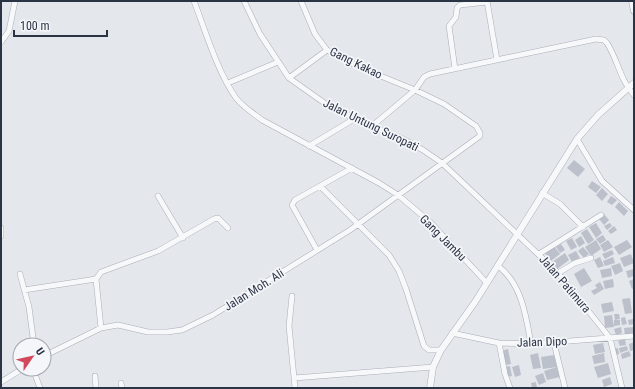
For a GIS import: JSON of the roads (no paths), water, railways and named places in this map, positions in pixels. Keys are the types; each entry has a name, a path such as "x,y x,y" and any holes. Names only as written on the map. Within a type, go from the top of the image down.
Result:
{"street":[{"path":"1,42 9,31 15,1"},
{"name":"Gang Jambu","path":"194,1 215,55 228,83 236,98 247,109 262,120 352,168 398,195 430,222 486,283"},
{"name":"Jalan Untung Suropati","path":"244,1 251,19 289,78 333,109 410,143 442,163 517,233"},
{"name":"Gang Kakao","path":"301,1 315,34 326,50 361,68 415,90 444,104 476,126 480,136 442,163"},
{"path":"455,69 449,26 456,17 457,8 460,5 487,1 497,60"},
{"path":"632,1 634,11"},
{"path":"371,127 415,90 424,77 600,38 610,47 620,75 627,88 634,95"},
{"path":"289,78 326,50"},
{"path":"228,83 278,62"},
{"path":"430,388 433,367 440,350 498,266 517,233 577,139 598,115 634,83"},
{"path":"309,146 354,119"},
{"path":"577,139 602,181 634,210"},
{"name":"Jalan Moh. Ali","path":"52,352 101,328 118,326 148,332 167,332 182,330 213,315 358,224 442,163"},
{"path":"317,250 292,205 295,200 352,168"},
{"path":"320,186 390,255 399,271 424,346 429,350 440,350"},
{"path":"542,193 560,204 583,227"},
{"path":"158,196 183,238"},
{"path":"539,254 601,215"},
{"path":"24,290 96,278 105,270 158,252 218,218 228,228"},
{"path":"1,228 1,236"},
{"name":"Jalan Patimura","path":"517,233 558,273 610,338"},
{"path":"558,273 575,263 591,258"},
{"path":"498,266 505,272 523,303 531,344"},
{"path":"20,274 29,307 33,337"},
{"path":"96,278 101,328"},
{"path":"292,296 289,326 295,388"},
{"name":"Jalan Dipo","path":"452,333 499,343 531,344 634,336"},
{"path":"610,338 622,388"},
{"path":"499,343 505,374 510,388"},
{"path":"554,343 565,388"},
{"path":"294,378 433,367"},
{"path":"1,382 12,375"},
{"path":"95,376 96,388"},
{"path":"36,377 40,388"}]}
